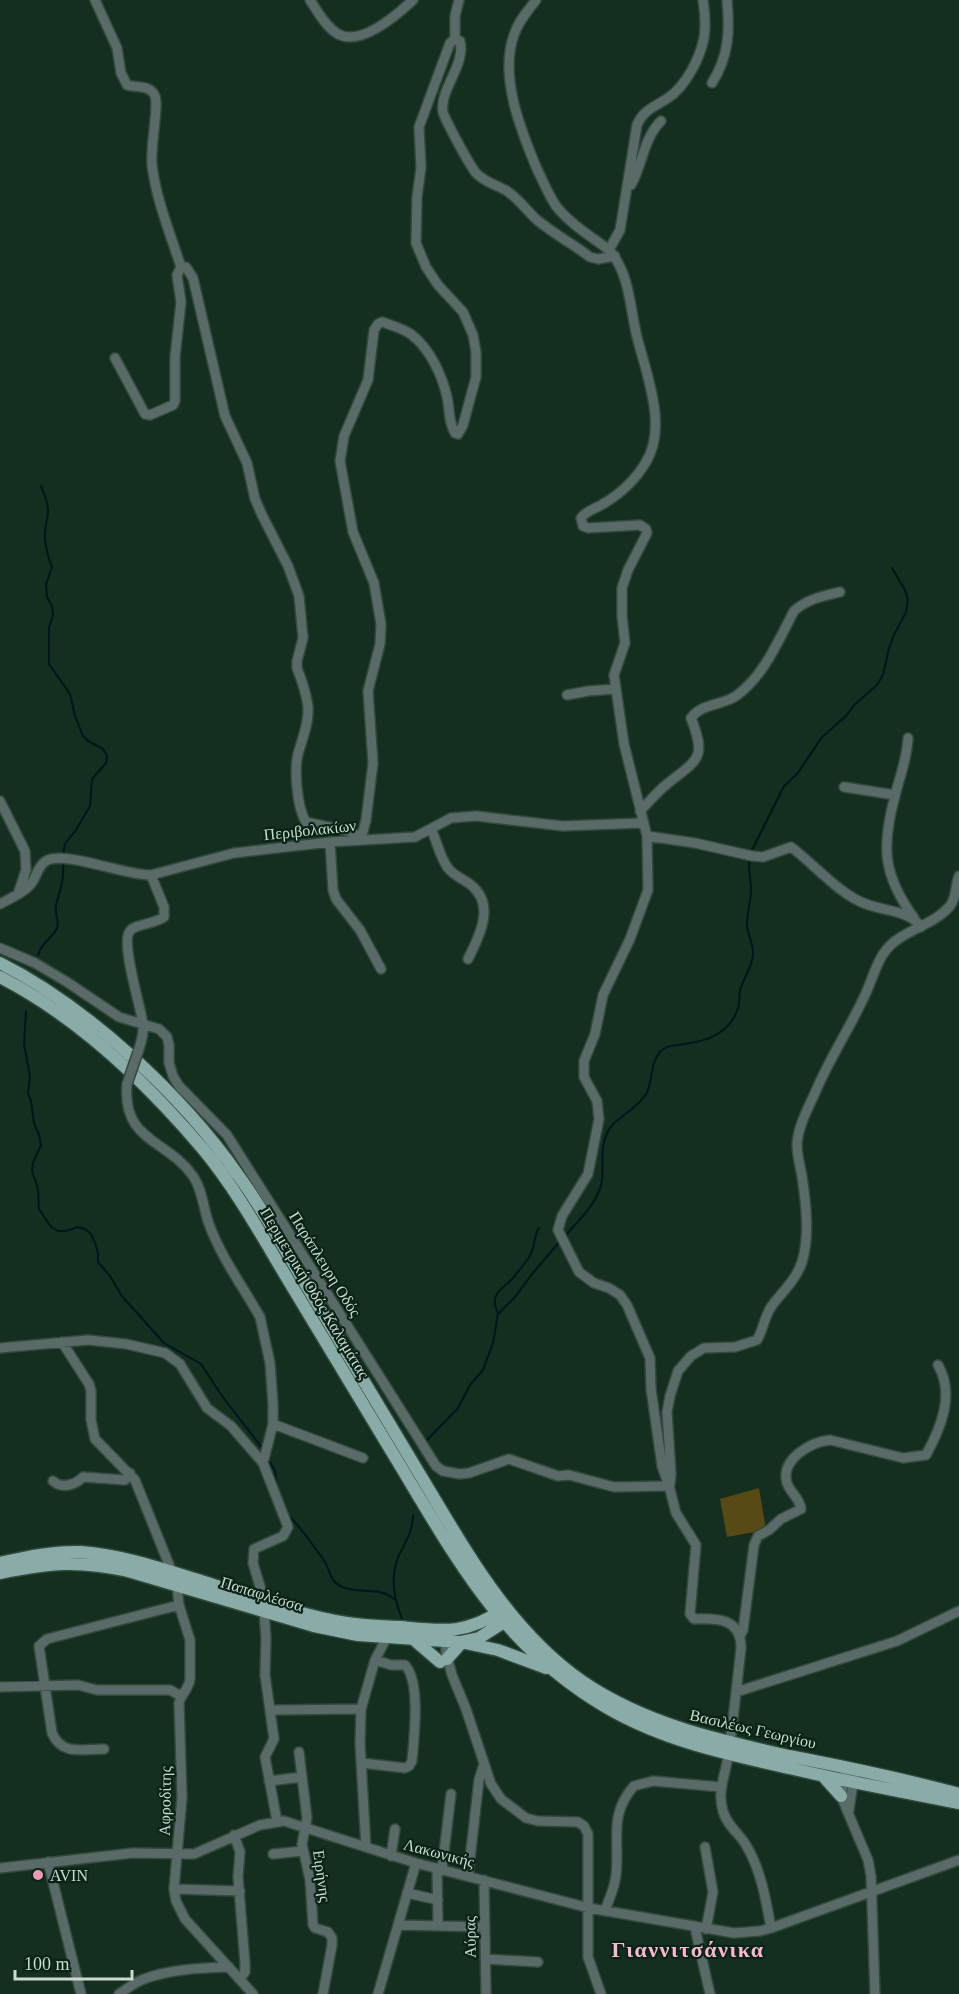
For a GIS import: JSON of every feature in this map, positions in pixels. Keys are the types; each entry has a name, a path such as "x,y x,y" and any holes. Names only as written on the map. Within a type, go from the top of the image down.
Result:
{"main road":[{"name":"Περιμετρική Οδός Καλαμάτας","path":"0,963 88,1019 154,1078 212,1141 238,1174 504,1616"},
{"name":"Περιμετρική Οδός Καλαμάτας","path":"0,977 46,1005 90,1037 145,1088 204,1150 246,1209 475,1587 552,1671"},
{"name":"Παπαφλέσσα","path":"0,1563 45,1554 80,1552 130,1561 172,1572 337,1632 412,1638 442,1635 504,1616"},
{"name":"Παπαφλέσσα","path":"0,1573 47,1565 79,1563 128,1571 177,1586 264,1606 347,1623 442,1635 461,1642 479,1638 504,1616"},
{"path":"475,1587 483,1607 475,1626"},
{"name":"Βασιλέως Γεωργίου","path":"504,1616 559,1663 613,1700 657,1721 729,1749 822,1776 850,1775 959,1803"},
{"path":"412,1638 444,1660 461,1642 498,1650 552,1671"},
{"name":"Βασιλέως Γεωργίου","path":"552,1671 629,1720 689,1743 959,1794"},
{"path":"822,1776 841,1796"}],"street":[{"path":"95,0 117,48 122,79 127,85 148,88 155,95 151,149 155,182 181,267 177,275 181,302 173,405 150,415 145,414 115,358"},
{"path":"310,0 331,28 339,35 348,37 363,34 383,25 413,0"},
{"path":"455,39 455,16 459,0"},
{"path":"536,0 518,24 513,37 510,74 517,118 531,155 556,206 612,253 622,272 636,336 652,392 655,429 654,442 648,460 635,478 615,496 589,510 580,518 583,526 588,528 640,525 647,532 628,570 622,588 625,643 614,675 624,744 647,836 648,890 630,939 603,995 595,1034 584,1061 584,1077 599,1110 591,1166 559,1223 560,1235 579,1272 594,1283 620,1295 627,1305 650,1358 656,1435 662,1466 676,1513 696,1545 690,1614 694,1619 723,1620 730,1623 740,1636"},
{"path":"455,39 460,41 461,47 443,112 470,166 478,175 507,191 521,202 537,219 590,257 598,259 612,253 620,230 640,118 680,88 702,47 705,22 703,0"},
{"path":"712,83 722,68 726,55 729,20 727,0"},
{"path":"181,267 186,267 193,278 225,416 247,463 255,499 288,566 299,596 303,638 297,668 308,709 307,725 297,758 300,811 306,822 352,832 361,839 366,820 373,763 368,691 380,644 381,624 374,583 353,532 340,461 341,449 344,436 368,380 374,330 382,322 412,335 430,355 446,390 451,427 455,434 458,434 464,425 476,377 473,335 463,312 438,285 426,267 416,243 417,197 421,168 419,128 450,43 455,39"},
{"path":"627,189 635,178 647,141 661,121"},
{"path":"640,811 667,784 688,769 697,757 699,739 691,718 696,711 725,702 747,687 771,654 794,611 800,606 814,598 840,592"},
{"path":"567,695 615,689"},
{"path":"908,738 907,757 895,795 886,851 887,866 896,891 921,927"},
{"path":"844,787 895,795"},
{"path":"0,801 25,851 26,870 18,894"},
{"name":"Περιβολακίων","path":"0,904 28,887 39,867 51,858 69,859 151,875 234,853 361,839 415,837 451,818 464,816 563,826 642,823"},
{"path":"431,829 447,867 472,886 482,901 483,926 468,959"},
{"path":"647,836 694,843 749,856 763,857 791,847 848,894 864,904 914,918"},
{"path":"330,842 333,890 336,899 360,930 381,969"},
{"path":"151,875 164,907 164,917 155,923 133,928 127,938 129,962 143,1024 126,1101 135,1125 144,1135 180,1161 193,1176 200,1190 208,1223 215,1239 260,1317 270,1363 273,1424 264,1463"},
{"path":"669,1486 671,1474 667,1412 678,1371 691,1356 704,1348 735,1347 757,1340 771,1308 795,1277 802,1261 807,1227 806,1201 797,1146 802,1123 816,1090 865,996 883,953 899,939 954,905 959,876"},
{"name":"Παράπλευρη Οδός","path":"0,948 35,963 119,1017 159,1029 167,1036 172,1076 227,1135 436,1466 443,1471 460,1474 509,1459 558,1476 570,1475 614,1487 669,1486"},
{"path":"0,1348 88,1340 126,1344 165,1353 180,1364 207,1408 226,1421 264,1463 288,1527 283,1536 254,1550 253,1563 264,1606 265,1675 274,1740 265,1757 277,1821 234,1835 197,1853 133,1853 0,1868"},
{"path":"62,1342 89,1384 91,1420 95,1439 130,1473 138,1486 172,1572"},
{"path":"771,1928 762,1884 745,1843 726,1821 721,1801 753,1545 758,1536 781,1519 801,1509 801,1504 787,1483 792,1461 805,1447 818,1441 830,1440 903,1458 926,1455 934,1439 946,1401 947,1393 942,1371 938,1365"},
{"path":"273,1424 363,1458"},
{"path":"52,1481 68,1486 83,1477 125,1480 130,1473"},
{"name":"Αφροδίτης","path":"177,1586 179,1605 190,1640 189,1685 181,1696 179,1712 182,1797 179,1854 174,1889 177,1906 185,1919 253,1994"},
{"path":"104,1749 67,1750 56,1744 52,1733 39,1647 43,1641 179,1605"},
{"path":"736,1692 897,1641 959,1611"},
{"path":"442,1635 444,1660 466,1709 491,1784 501,1799 519,1814 538,1821 578,1822 584,1826 588,1834 588,1957 601,1994"},
{"path":"366,1847 361,1709 375,1660 387,1637"},
{"path":"362,1763 405,1768 410,1766 412,1761 416,1705 410,1671 405,1665 391,1665 375,1660"},
{"path":"0,1687 78,1685 97,1690 170,1690 181,1696"},
{"path":"271,1710 361,1709"},
{"name":"Ειρήνης","path":"299,1752 307,1818 302,1839 310,1880 313,1927 326,1930 332,1942 323,1994"},
{"path":"468,1876 479,1780 484,1764"},
{"path":"850,1775 841,1796 870,1868 875,1994"},
{"path":"849,1812 850,1775"},
{"path":"269,1781 302,1777"},
{"path":"606,1911 616,1874 618,1812 623,1799 634,1786 653,1782 721,1788"},
{"path":"438,1926 440,1869 451,1794"},
{"name":"Λακωνικής","path":"277,1821 289,1822 416,1863 589,1908 734,1933 771,1928 959,1860"},
{"path":"391,1856 395,1829"},
{"path":"234,1835 240,1852 238,1874 245,1968 240,1979"},
{"path":"705,1847 713,1892 706,1929"},
{"path":"273,1854 303,1851"},
{"path":"48,1862 81,1994"},
{"path":"378,1994 416,1863"},
{"name":"Αύρας","path":"484,1880 486,1994"},
{"path":"174,1889 240,1891"},
{"path":"407,1893 438,1900"},
{"path":"398,1925 485,1928"},
{"path":"695,1928 710,1994"},
{"path":"485,1959 538,1962"},
{"path":"119,1994 140,1981 158,1975 229,1966"}],"shaded area":[{"path":"759,1488 766,1530 727,1537 720,1499"}],"waterway":[{"path":"41,486 48,507 45,537 52,567 46,584 47,597 52,606 53,615 49,628 49,664 70,694 83,736 103,749 107,756 106,763 92,779 90,806 65,844 63,854"},
{"path":"751,852 784,786 797,774 822,737 877,685 883,675 889,648 906,612 908,600 892,568"},
{"path":"565,1236 597,1196 602,1180 603,1150 608,1131 646,1094 654,1062 660,1052 669,1046 694,1043 710,1038 724,1029 735,1016 739,1006 740,990 753,956 747,925 751,893 750,857"},
{"path":"38,955 42,946 57,928 56,908 63,879 63,862"},
{"path":"26,1011 24,1044 30,1077 28,1093 41,1145 32,1171 38,1189 39,1209 51,1227 58,1231 78,1227 91,1234 98,1253 98,1262 110,1276 121,1295 164,1343 201,1364 222,1396 262,1448"},
{"path":"498,1314 495,1298 528,1259 539,1228"},
{"path":"427,1440 458,1408 470,1385 483,1370 493,1343 498,1314 515,1297 561,1240"},
{"path":"268,1459 275,1471 277,1488"},
{"path":"288,1515 323,1559 336,1583 347,1589 382,1593 394,1599"},
{"path":"402,1619 395,1595 394,1579 396,1563 407,1540 413,1515"}],"place":[{"name":"AVIN","path":"38,1875"}],"district":[{"name":"Γιαννιτσάνικα","path":"688,1949"}]}
